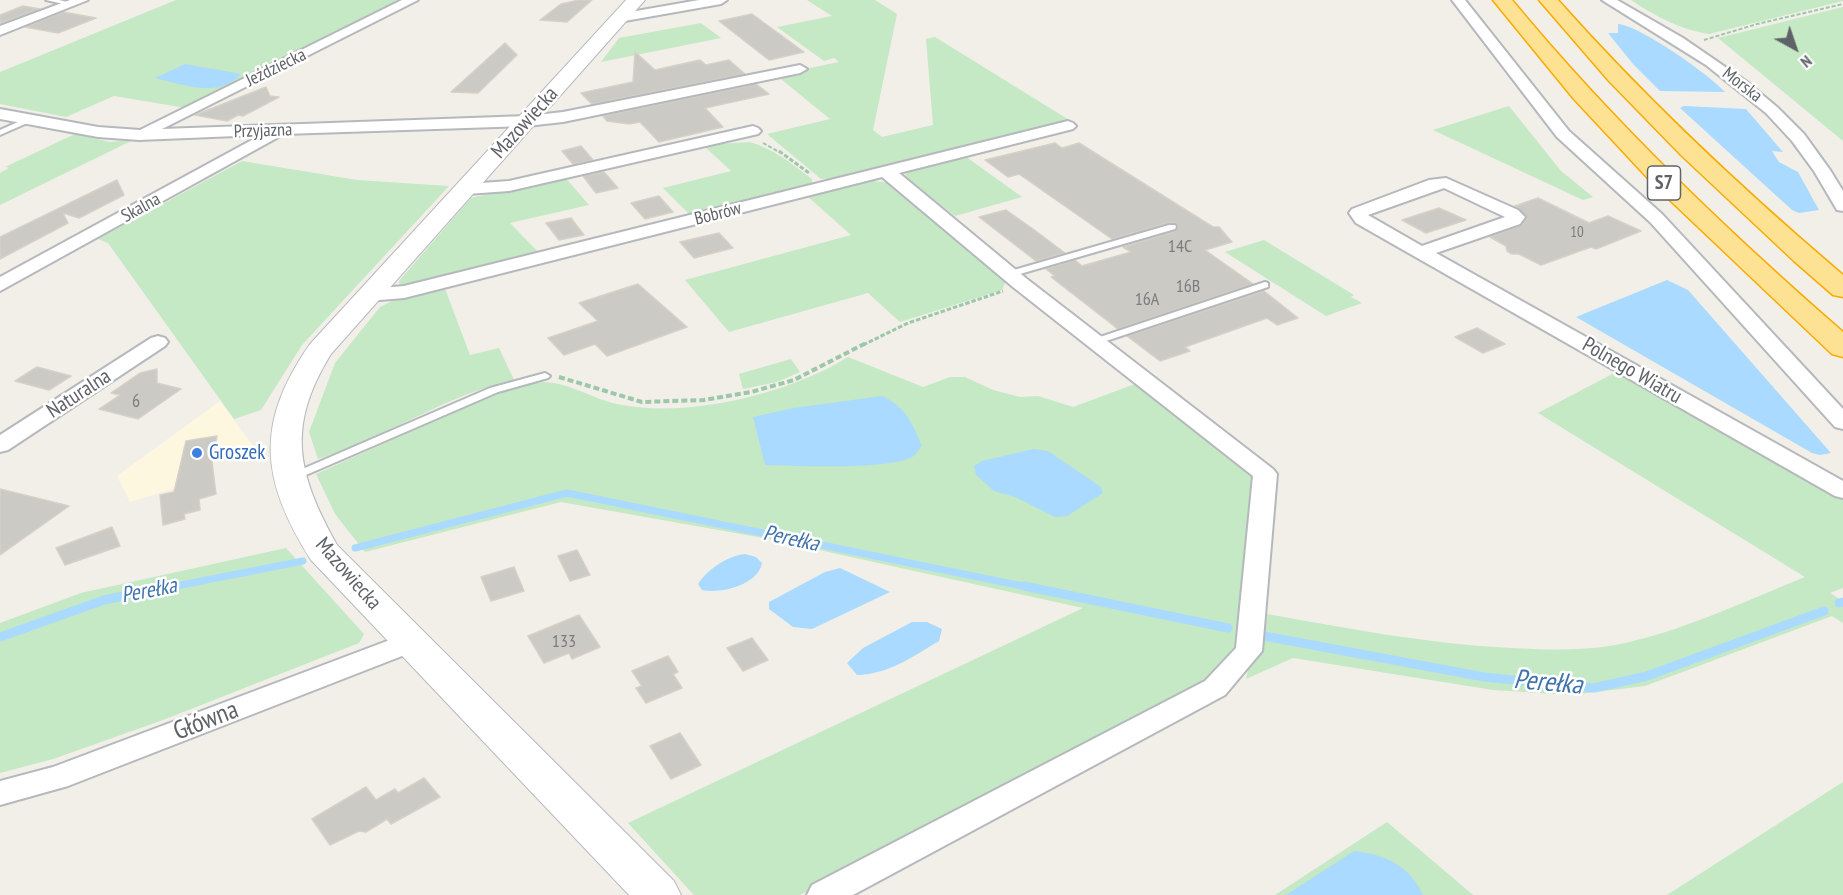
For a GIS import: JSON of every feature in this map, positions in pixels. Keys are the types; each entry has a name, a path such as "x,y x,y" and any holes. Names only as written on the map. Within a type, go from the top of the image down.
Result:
{"highway":[{"name":"S7","path":"1502,0 1584,98 1660,179 1843,348"},
{"name":"S7","path":"1548,0 1665,126 1772,228 1843,289"}],"street":[{"name":"Jeździecka","path":"139,135 412,0"},
{"name":"Mazowiecka","path":"658,895 323,552 297,504 289,478 286,428 296,386 320,350 627,9 721,0"},
{"path":"1458,0 1563,134 1656,219 1843,422"},
{"name":"Morska","path":"1608,0 1684,45 1746,87 1785,121 1813,153 1843,206"},
{"path":"0,31 77,2"},
{"name":"Przyjazna","path":"0,114 98,132 139,135 527,121 563,117 800,69"},
{"name":"Bobrów","path":"368,295 404,292 1068,126"},
{"name":"Skalna","path":"0,285 281,131"},
{"path":"467,189 509,186 757,137"},
{"path":"823,895 1215,688 1249,651 1265,474 1094,342 900,181 885,172"},
{"name":"Polnego Wiatru","path":"1421,252 1508,223 1516,217 1446,183 1415,191 1359,213 1362,219 1843,491"},
{"name":"Naturalna","path":"0,445 158,342"},
{"name":"Główna","path":"0,793 57,778 411,642"}],"lane":[{"path":"49,0 77,2"},
{"path":"0,133 30,120"},
{"path":"1015,278 1172,227"},
{"path":"1094,342 1266,285"},
{"path":"289,478 494,390 545,376"}],"path":[{"path":"1684,45 1757,24 1843,4"},
{"path":"757,137 816,178 807,192"},
{"path":"545,376 563,377 640,402 699,399 743,393 789,382 810,374 863,343 898,327 996,295 1015,278"}],"shaded area":[{"path":"220,401 254,447 212,463 209,478 130,502 117,476"}],"green space":[{"path":"176,0 407,0 186,108 114,96 66,117 0,104 0,72"},
{"path":"807,0 875,0 897,14 873,130 882,137 933,125 926,39 935,37 1074,123 845,179 821,179 767,134 830,119 776,75 839,62 834,58 824,61 777,27 832,16"},
{"path":"1631,0 1843,1 1709,34 1668,22"},
{"path":"1843,7 1843,141 1718,38"},
{"path":"701,23 721,38 601,62 619,38"},
{"path":"1509,106 1561,171 1593,197 1583,200 1433,130"},
{"path":"75,134 110,142 133,140 0,205 0,173 9,168 5,167"},
{"path":"750,142 782,158 812,179 812,184 805,189 691,216 663,188 731,171 703,145"},
{"path":"965,156 1022,197 955,216 904,177 908,171"},
{"path":"242,161 357,180 449,186 302,345 261,410 234,419 108,243 98,239"},
{"path":"564,176 589,205 510,223 540,254 409,286 400,286 399,281 471,198"},
{"path":"867,180 889,183 1006,280 1002,290 900,322 868,293 729,332 685,280 851,235 806,195"},
{"path":"1264,240 1354,295 1351,297 1362,303 1326,316 1225,252"},
{"path":"444,286 470,355 499,348 514,380 465,395 367,440 318,459 309,432 335,363 380,307 400,297"},
{"path":"848,357 923,387 950,377 965,377 993,390 1020,397 1038,396 1073,407 1135,384 1250,473 1256,491 1242,639 1209,683 800,895 694,895 628,823 1083,608 769,539 561,502 365,552 335,514 316,474 472,403 496,393 534,383 556,383 617,404 644,408 674,408 736,400 767,392 797,382"},
{"path":"791,359 800,372 777,382 743,389 739,374"},
{"path":"1620,370 1843,498 1843,588 1830,593 1843,601 1843,623 1832,616 1645,686 1571,695 1493,690 1293,658 1246,679 1262,613 1386,635 1448,643 1564,650 1616,645 1664,632 1712,616 1805,577 1538,413"},
{"path":"286,548 364,634 359,643 163,720 53,759 0,773 0,623 81,593"},
{"path":"1843,782 1843,895 1667,895"},
{"path":"1387,822 1473,895 1275,895"}],"water":[{"path":"1618,24 1657,41 1705,74 1725,92 1660,91 1633,64 1608,33 1618,33"},
{"path":"185,64 241,74 232,82 211,88 188,86 155,78"},
{"path":"1684,106 1746,109 1783,152 1772,151 1779,162 1798,172 1819,210 1799,213 1792,210 1680,108"},
{"path":"1667,280 1688,290 1831,453 1820,455 1812,453 1576,317"},
{"path":"882,396 903,411 915,430 922,446 912,457 863,466 765,465 753,417 794,408"},
{"path":"1034,449 1048,451 1101,487 1103,493 1067,516 1055,517 1015,497 994,491 976,475 974,466 982,461"},
{"path":"745,554 756,557 762,563 754,577 728,589 702,590 698,584 713,568 731,557"},
{"path":"840,568 890,592 812,629 793,627 769,609 769,602 825,572"},
{"path":"912,622 927,622 942,629 939,641 910,659 880,672 857,675 847,663 863,648"},
{"path":"1354,851 1376,855 1395,863 1411,876 1423,895 1286,895"}],"building":[{"path":"592,0 567,22 540,20 561,4"},
{"path":"23,6 40,9 0,23 0,15"},
{"path":"63,12 96,18 58,33 25,27"},
{"path":"752,14 804,52 769,60 719,21"},
{"path":"505,43 517,55 478,93 451,92"},
{"path":"635,52 655,70 700,60 706,65 729,60 745,74 592,104 581,93 633,82"},
{"path":"756,84 769,94 705,108 723,127 659,142 640,122 629,124 607,121 603,116"},
{"path":"266,87 270,96 279,97 243,116 238,115 227,121 195,115"},
{"path":"1055,143 1062,148 1079,143 1213,227 1219,227 1232,242 1205,250 1253,284 1118,329 1051,277 1055,276 1046,269 1075,260 1082,266 1131,252 1123,247 1176,231 1178,226 1175,223 1168,223 1112,239 1019,174 1008,177 985,160"},
{"path":"581,146 593,160 573,164 562,151"},
{"path":"604,172 618,188 596,193 583,176"},
{"path":"117,180 124,195 79,218 63,213 68,223 0,259 0,237"},
{"path":"659,196 673,212 645,219 631,203"},
{"path":"1538,198 1589,223 1608,216 1641,231 1596,249 1591,247 1541,265 1519,254 1512,254 1507,251 1506,246 1490,237 1522,225 1527,217 1515,206"},
{"path":"1439,208 1466,220 1426,233 1402,220"},
{"path":"1006,210 1065,253 1036,261 979,217"},
{"path":"571,218 584,235 559,240 546,223"},
{"path":"719,233 733,248 694,258 680,242"},
{"path":"638,284 687,327 607,356 595,344 564,355 548,338 598,321 579,303"},
{"path":"1264,291 1298,318 1277,325 1267,318 1185,347 1190,351 1160,361 1127,336"},
{"path":"1477,328 1505,344 1483,353 1455,337"},
{"path":"37,367 71,376 49,390 15,381"},
{"path":"157,369 157,383 181,389 138,419 99,409 120,395 111,393 140,373"},
{"path":"217,436 212,462 216,494 199,499 200,510 184,514 185,519 163,525 160,495 174,492 186,441"},
{"path":"0,489 69,506 0,555"},
{"path":"112,527 120,546 65,565 56,548"},
{"path":"577,550 590,575 570,581 558,556"},
{"path":"514,567 524,591 491,601 481,577"},
{"path":"579,615 600,647 572,659 569,653 544,663 528,636"},
{"path":"752,638 768,660 743,671 727,648"},
{"path":"668,656 678,672 673,674 682,688 646,703 636,688 642,686 632,671"},
{"path":"680,733 701,765 671,779 650,746"},
{"path":"424,778 440,797 391,824 387,819 366,832 359,831 330,845 312,819 366,787 376,800 395,789 398,793"}],"waterway":[{"name":"Perełka","path":"355,548 567,493 1032,588"},
{"name":"Perełka","path":"166,588 303,561"},
{"name":"Perełka","path":"0,637 104,600 173,586"},
{"name":"Perełka","path":"1024,586 1228,628"},
{"name":"Perełka","path":"1839,603 1843,602"},
{"name":"Perełka","path":"1264,636 1484,677 1594,688 1647,676 1824,611"}],"place":[{"name":"Groszek","path":"197,453"}]}
